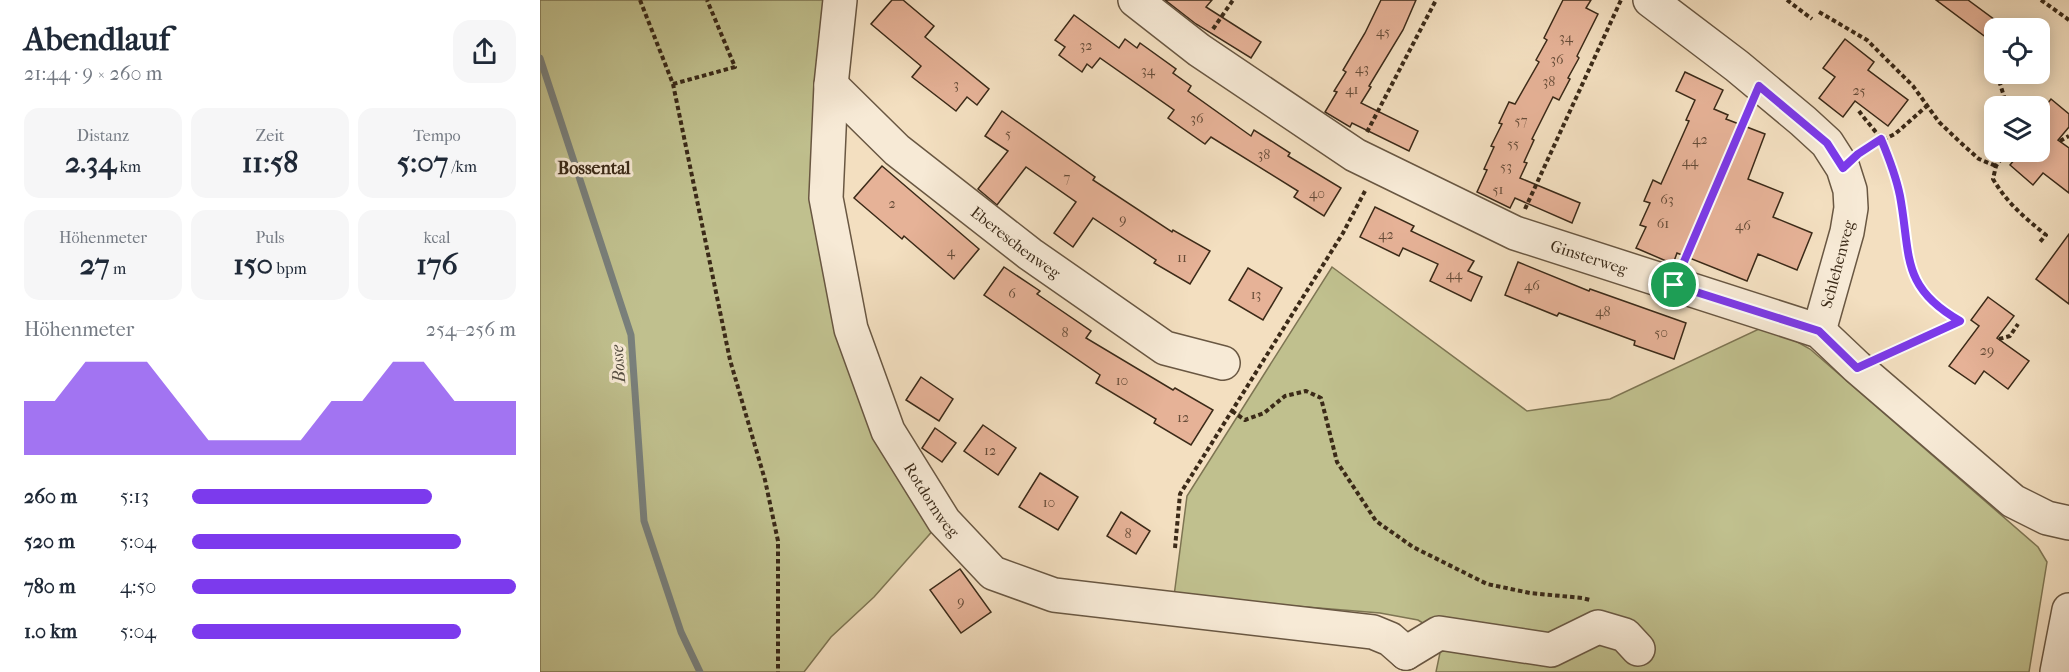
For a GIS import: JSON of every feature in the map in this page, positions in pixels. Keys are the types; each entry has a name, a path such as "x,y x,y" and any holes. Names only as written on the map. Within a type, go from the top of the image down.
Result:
{"street":[{"name":"Rotdornweg","path":"840,0 831,85 826,198 851,329 888,431 944,521 993,573 1054,595 1373,632 1390,639 1409,662"},
{"name":"Ginsterweg","path":"1135,0 1199,50 1366,161 1515,233 1819,331 1857,368 2013,501 2047,518 2069,523"},
{"name":"Schlehenweg","path":"1650,0 1737,66 1827,143 1843,168 1850,190 1849,224 1819,331"},
{"name":"Ebereschenweg","path":"831,85 897,150 1030,254 1165,348 1223,363"},
{"path":"2057,672 2069,610"},
{"path":"1409,662 1438,633 1551,650 1598,627 1625,635 1638,649"}],"path":[{"path":"640,0 673,84 729,360 765,480 778,541 778,672"},
{"path":"673,84 735,67 707,0"},
{"path":"1175,548 1180,494 1343,233 1366,161 1436,0"},
{"path":"1515,233 1621,0"},
{"path":"1787,0 1812,18"},
{"path":"2041,0 2069,20"},
{"path":"1819,12 1867,40 1912,86 1940,122 1979,159 1996,166"},
{"path":"1674,285 1759,86"},
{"path":"1843,168 1858,154 1881,139 1895,134 1928,105"},
{"path":"1857,368 1960,321 1936,306 1923,292 1915,278 1908,256 1898,187 1881,139 1860,111"},
{"path":"2060,141 2069,136"},
{"path":"1999,162 1993,179 2014,209 2046,235 2039,243"},
{"path":"1999,339 2010,336 2018,324"},
{"path":"1232,411 1245,420 1264,413 1285,396 1306,391 1321,398 1337,462 1376,521 1413,547 1487,584 1530,593 1593,601"}],"green space":[{"path":"540,0 829,0 817,199 936,527 874,597 831,637 804,672 540,672"},
{"path":"1332,267 1527,411 1610,399 1761,328 1785,335 1810,349 2038,547 2047,562 2029,672 1436,672 1441,648 1439,633 1418,620 1380,613 1174,596 1187,496"}],"building":[{"path":"892,0 903,0 934,26 925,37 989,89 977,105 967,97 956,111 912,77 921,66 871,24"},
{"path":"1165,0 1212,0 1206,7 1261,42 1251,58 1196,24"},
{"path":"1381,0 1416,0 1403,30 1361,103 1418,131 1409,151 1352,123 1350,127 1325,112 1346,72 1343,70"},
{"path":"1563,0 1591,0 1586,8 1598,14 1559,100 1553,97 1532,139 1534,140 1524,162 1527,163 1520,178 1580,203 1572,223 1515,198 1510,208 1477,192 1494,147 1491,146 1502,124 1499,123 1509,102 1515,104 1539,62 1536,60 1547,40 1544,38"},
{"path":"1936,0 1968,0 1992,18 1984,18 1984,36"},
{"path":"1074,15 1119,48 1125,39 1137,48 1140,43 1176,69 1173,73 1191,86 1188,91 1251,136 1254,130 1290,153 1288,156 1341,188 1324,216 1294,197 1298,191 1211,137 1205,144 1168,118 1174,110 1100,58 1092,68 1087,64 1082,72 1059,55 1065,47 1055,40"},
{"path":"1845,39 1874,62 1868,70 1908,100 1888,126 1855,101 1843,117 1819,98 1835,77 1823,68"},
{"path":"1685,72 1723,90 1714,109 1728,115 1726,119 1765,134 1748,179 1783,193 1773,217 1812,233 1797,270 1758,254 1747,281 1677,253 1673,264 1636,248 1646,227 1640,225 1650,203 1644,201 1653,180 1661,184 1689,121 1686,120 1695,100 1676,91"},
{"path":"2050,100 2069,114 2069,127 2058,140 2069,148 2069,193 2043,173 2033,185 2010,165 2013,162 2050,162"},
{"path":"1002,111 1095,177 1093,180 1172,232 1173,230 1210,251 1190,284 1154,263 1156,260 1093,218 1073,247 1054,233 1076,202 1026,167 997,205 978,189 1008,151 985,136"},
{"path":"882,166 979,249 954,279 904,236 902,239 854,198"},
{"path":"1375,207 1414,226 1411,231 1474,261 1468,271 1482,277 1471,301 1430,281 1438,264 1403,248 1399,256 1360,237"},
{"path":"2069,234 2069,304 2036,279"},
{"path":"1518,262 1589,291 1590,289 1686,323 1674,359 1634,345 1635,341 1559,313 1557,316 1505,295"},
{"path":"1004,267 1040,291 1037,294 1091,331 1086,338 1173,390 1175,388 1213,410 1191,445 1154,423 1156,419 1096,383 1100,375 984,295"},
{"path":"1248,268 1282,288 1263,320 1229,300"},
{"path":"1988,297 2014,316 1997,338 2029,361 2008,389 1984,371 1975,384 1949,366 1979,326 1971,320"},
{"path":"921,377 953,399 939,421 906,400"},
{"path":"983,425 1016,448 998,475 964,451"},
{"path":"935,428 956,443 942,462 922,448"},
{"path":"1040,473 1078,497 1058,530 1019,507"},
{"path":"1121,512 1150,531 1136,554 1107,536"},
{"path":"960,569 991,612 961,633 930,590"}],"waterway":[{"name":"Bosse","path":"540,58 631,335 644,521 681,632 700,672"}],"district":[{"name":"Bossental","path":"594,168"}],"route":[{"path":"1759,86 1827,143 1843,168 1858,154 1881,139 1900,195 1908,256 1915,278 1923,292 1936,306 1960,321 1857,368 1819,331 1674,285 1759,86"}]}
